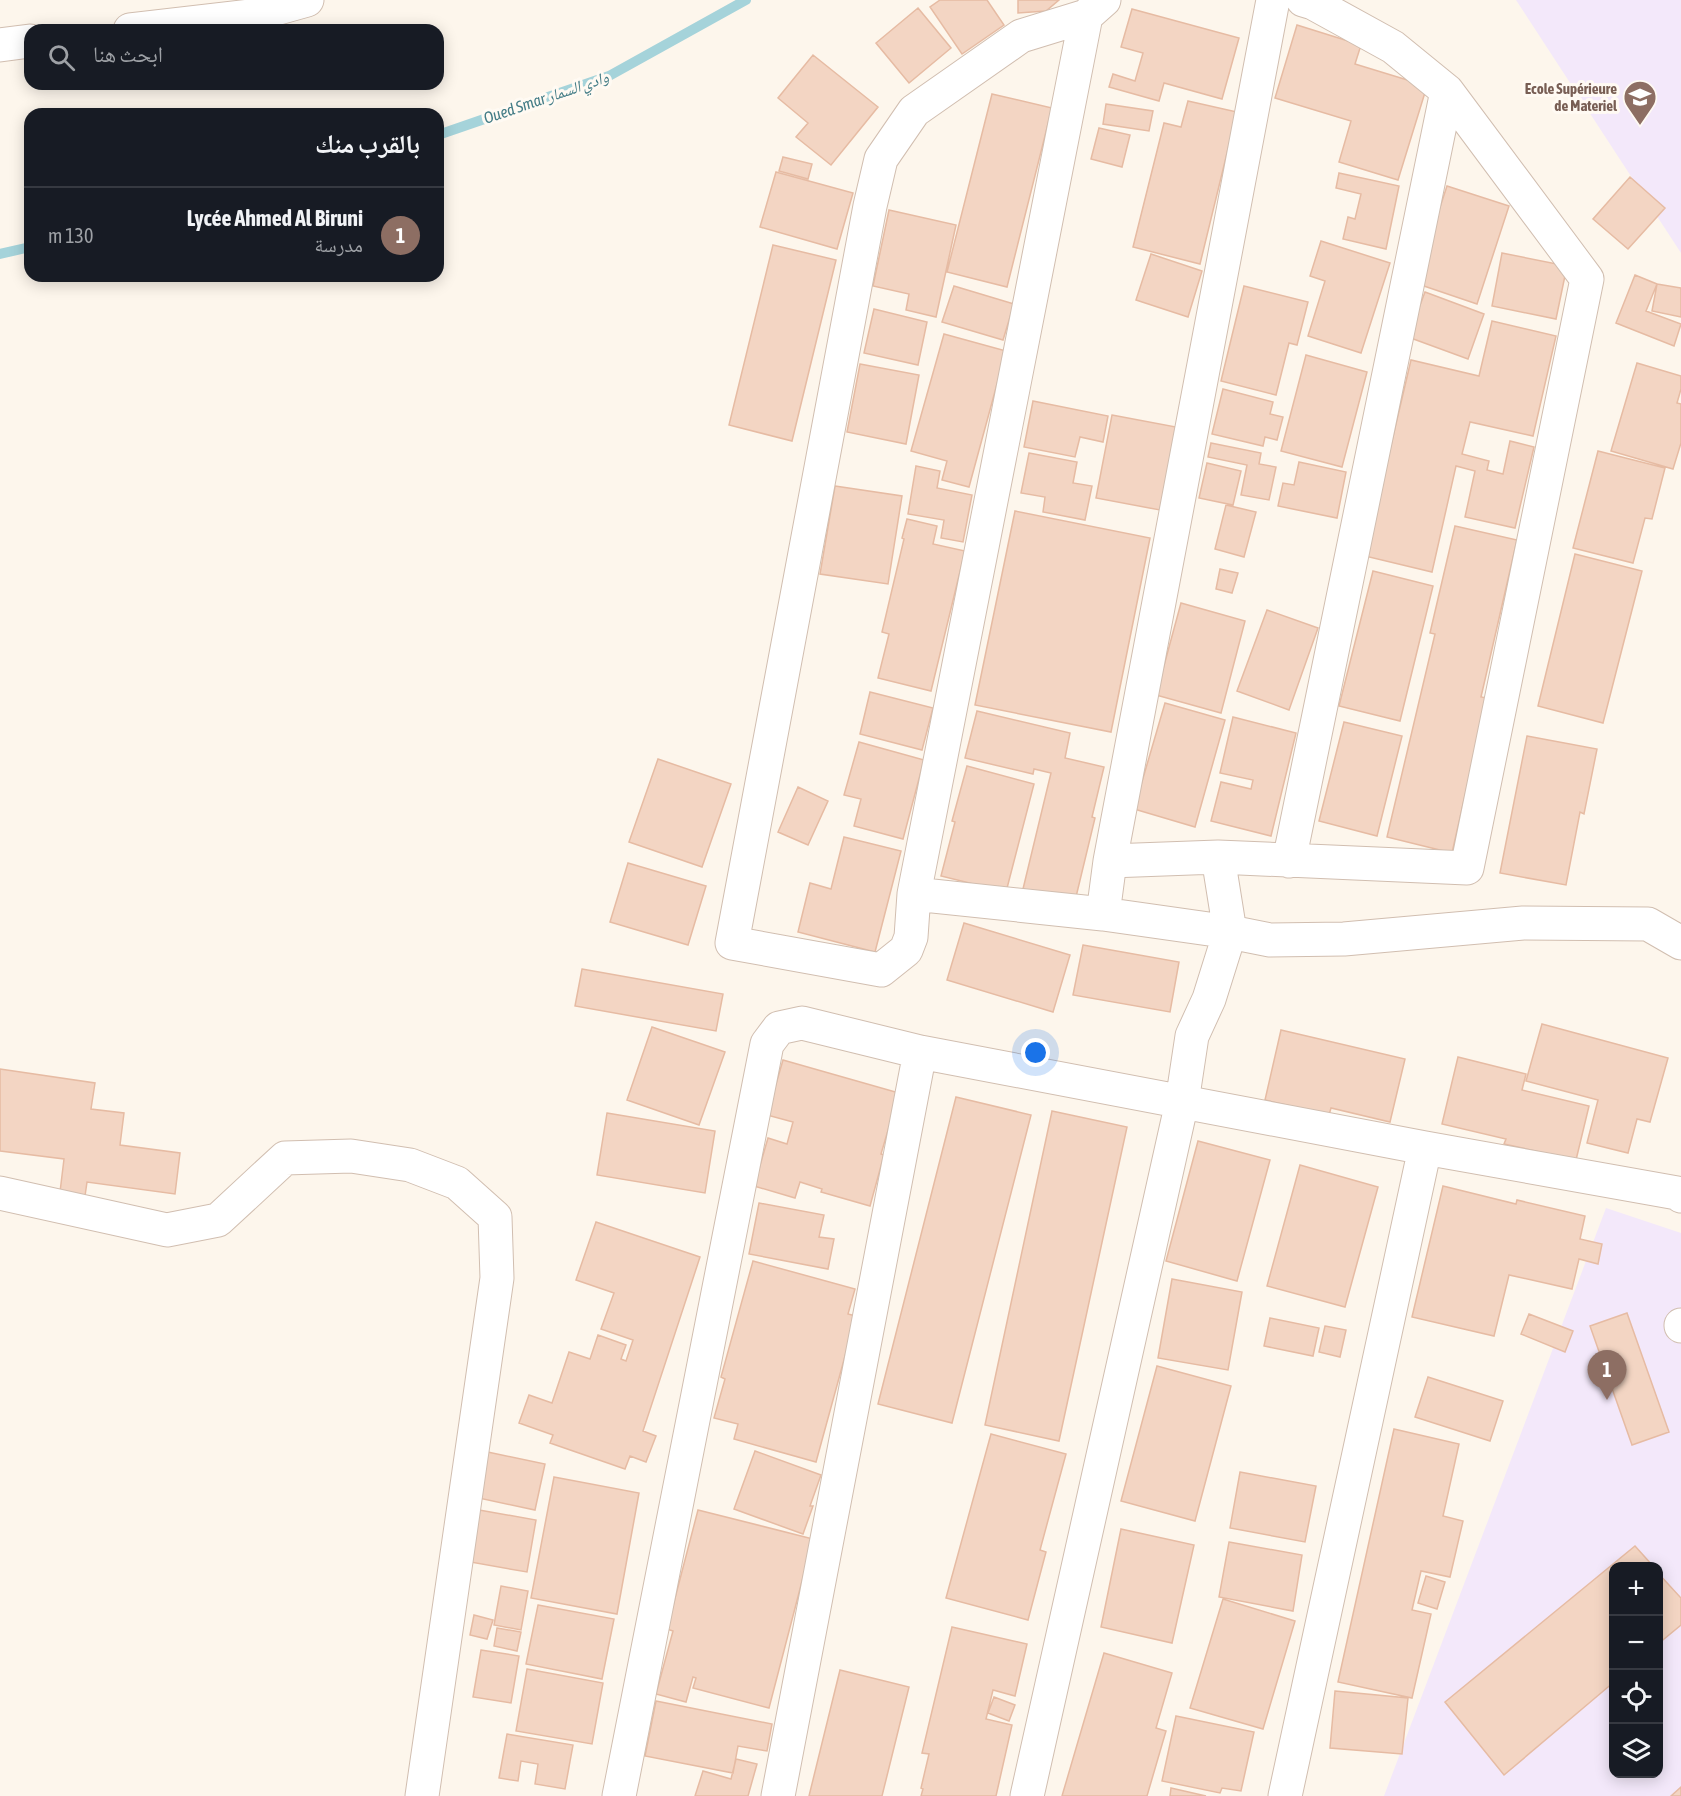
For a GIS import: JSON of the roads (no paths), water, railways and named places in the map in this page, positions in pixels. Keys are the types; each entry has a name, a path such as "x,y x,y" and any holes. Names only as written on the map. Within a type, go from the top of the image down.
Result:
{"street":[{"path":"181,24 250,16 307,0"},
{"path":"1103,914 1110,861 1273,0"},
{"path":"1110,861 1218,857 1467,868 1587,279 1447,91 1393,47 1304,0"},
{"path":"1095,8 914,894 911,937 906,950 881,970 732,943 868,217 881,159 914,111 1021,36 1095,8"},
{"path":"0,45 24,42"},
{"path":"1289,861 1447,91"},
{"path":"1027,1796 1182,1102 1192,1036 1209,999 1230,932 1218,857"},
{"path":"914,894 1103,914 1270,940 1344,939 1523,923 1648,924 1681,943"},
{"path":"619,1796 767,1044 779,1028 802,1023 920,1052 1425,1148 1680,1192"},
{"path":"778,1796 920,1052"},
{"path":"1285,1796 1425,1148"},
{"path":"0,1193 167,1230 218,1220 285,1158 351,1156 410,1165 457,1183 495,1217 497,1278 422,1796"}],"waterway":[{"name":"Oued Smar وادي السمار","path":"444,133 609,76 746,0"},
{"name":"Oued Smar وادي السمار","path":"0,254 24,248"}],"place":[{"name":"Ecole Supérieure de Materiel","path":"1640,126"},
{"name":"Lycée Ahmed Al Biruni","path":"1607,1400"}]}
